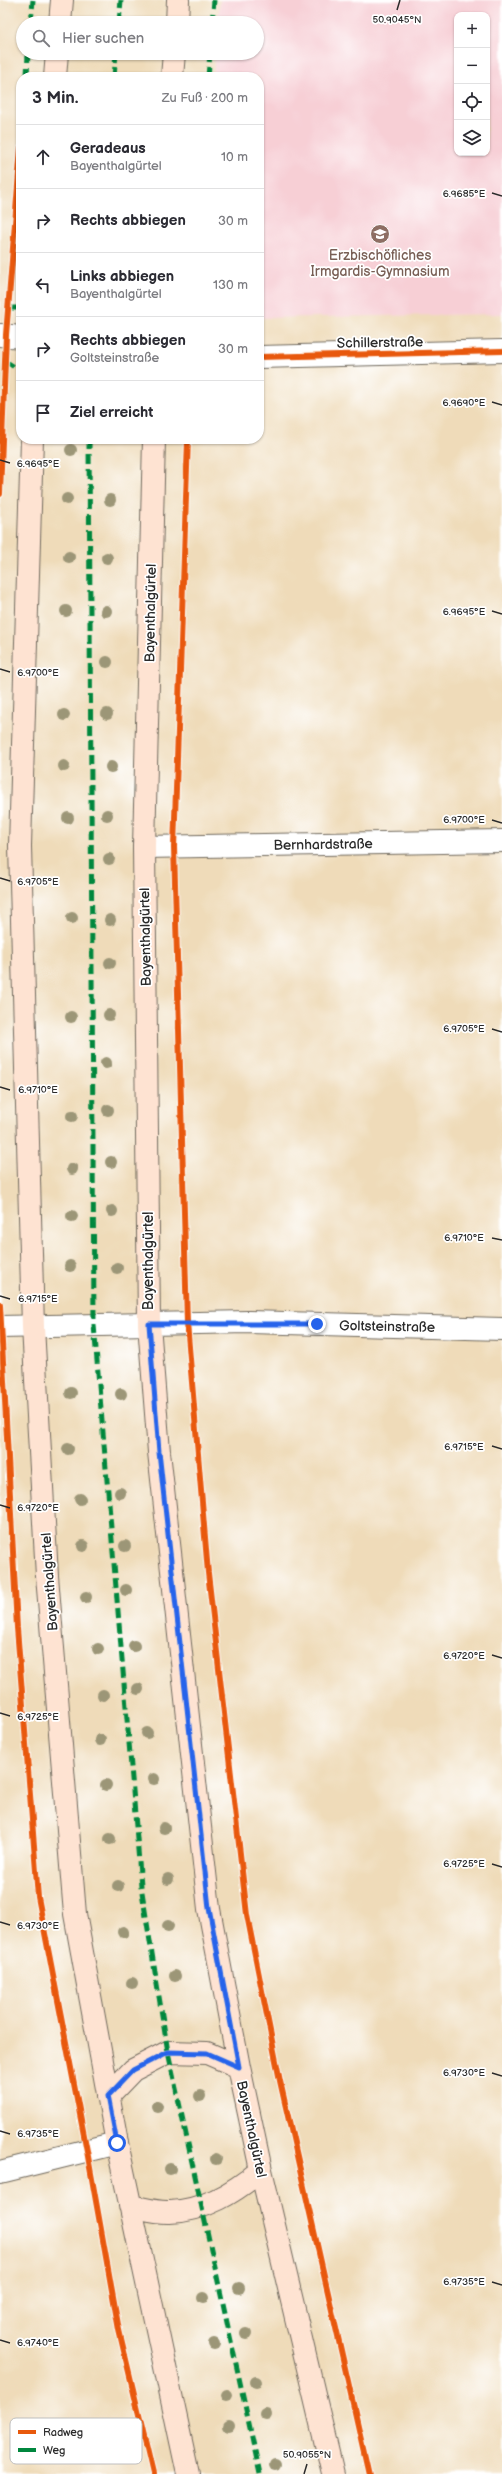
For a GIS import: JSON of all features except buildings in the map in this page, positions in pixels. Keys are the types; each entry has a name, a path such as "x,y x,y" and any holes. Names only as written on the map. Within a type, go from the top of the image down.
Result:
{"main road":[{"path":"61,16 62,0"},
{"path":"177,16 178,0"},
{"path":"55,72 56,60"},
{"path":"172,72 173,60"},
{"name":"Bayenthalgürtel","path":"32,444 20,846 33,1327 47,1576 75,1914 117,2143 188,2474"},
{"name":"Bayenthalgürtel","path":"154,444 144,847 149,1324 160,1460 209,1908 239,2067 261,2170 333,2474"},
{"path":"108,2096 133,2070 168,2052 207,2053 239,2067"},
{"path":"130,2206 169,2212 201,2207 236,2191 261,2170"}],"street":[{"path":"0,335 16,337"},
{"name":"Schillerstraße","path":"264,357 502,351"},
{"name":"Bernhardstraße","path":"144,847 502,841"},
{"name":"Goltsteinstraße","path":"0,1327 248,1322 502,1329"},
{"path":"0,2172 117,2143"}],"shaded area":[{"name":"Erzbischöfliches Irmgardis-Gymnasium","path":"220,0 502,0 502,314 264,318 264,72 213,72 214,60 264,60 264,16 219,16"}],"marked path":[{"path":"32,16 33,0"},
{"path":"120,16 121,0"},
{"path":"213,16 214,0"},
{"path":"27,72 28,60"},
{"path":"114,72 115,60"},
{"path":"208,72 209,60"},
{"path":"8,308 16,308"},
{"path":"5,361 16,368"},
{"path":"89,444 94,1325 141,1886 168,2052 260,2474"}],"cycle path":[{"path":"0,494 6,335 16,210"},
{"path":"264,357 502,351"},
{"path":"188,444 174,847 187,1323 208,1573 247,1915 280,2081 369,2474"},
{"path":"0,1305 17,1628 38,1897 87,2151 119,2330 140,2418"},
{"path":"142,2427 153,2474"}],"place":[{"name":"Erzbischöfliches Irmgardis-Gymnasium","path":"380,234"}],"route":[{"path":"117,2143 108,2096 133,2070 168,2052 207,2053 239,2067 209,1908 159,1452 149,1324 248,1322 317,1324"}]}
